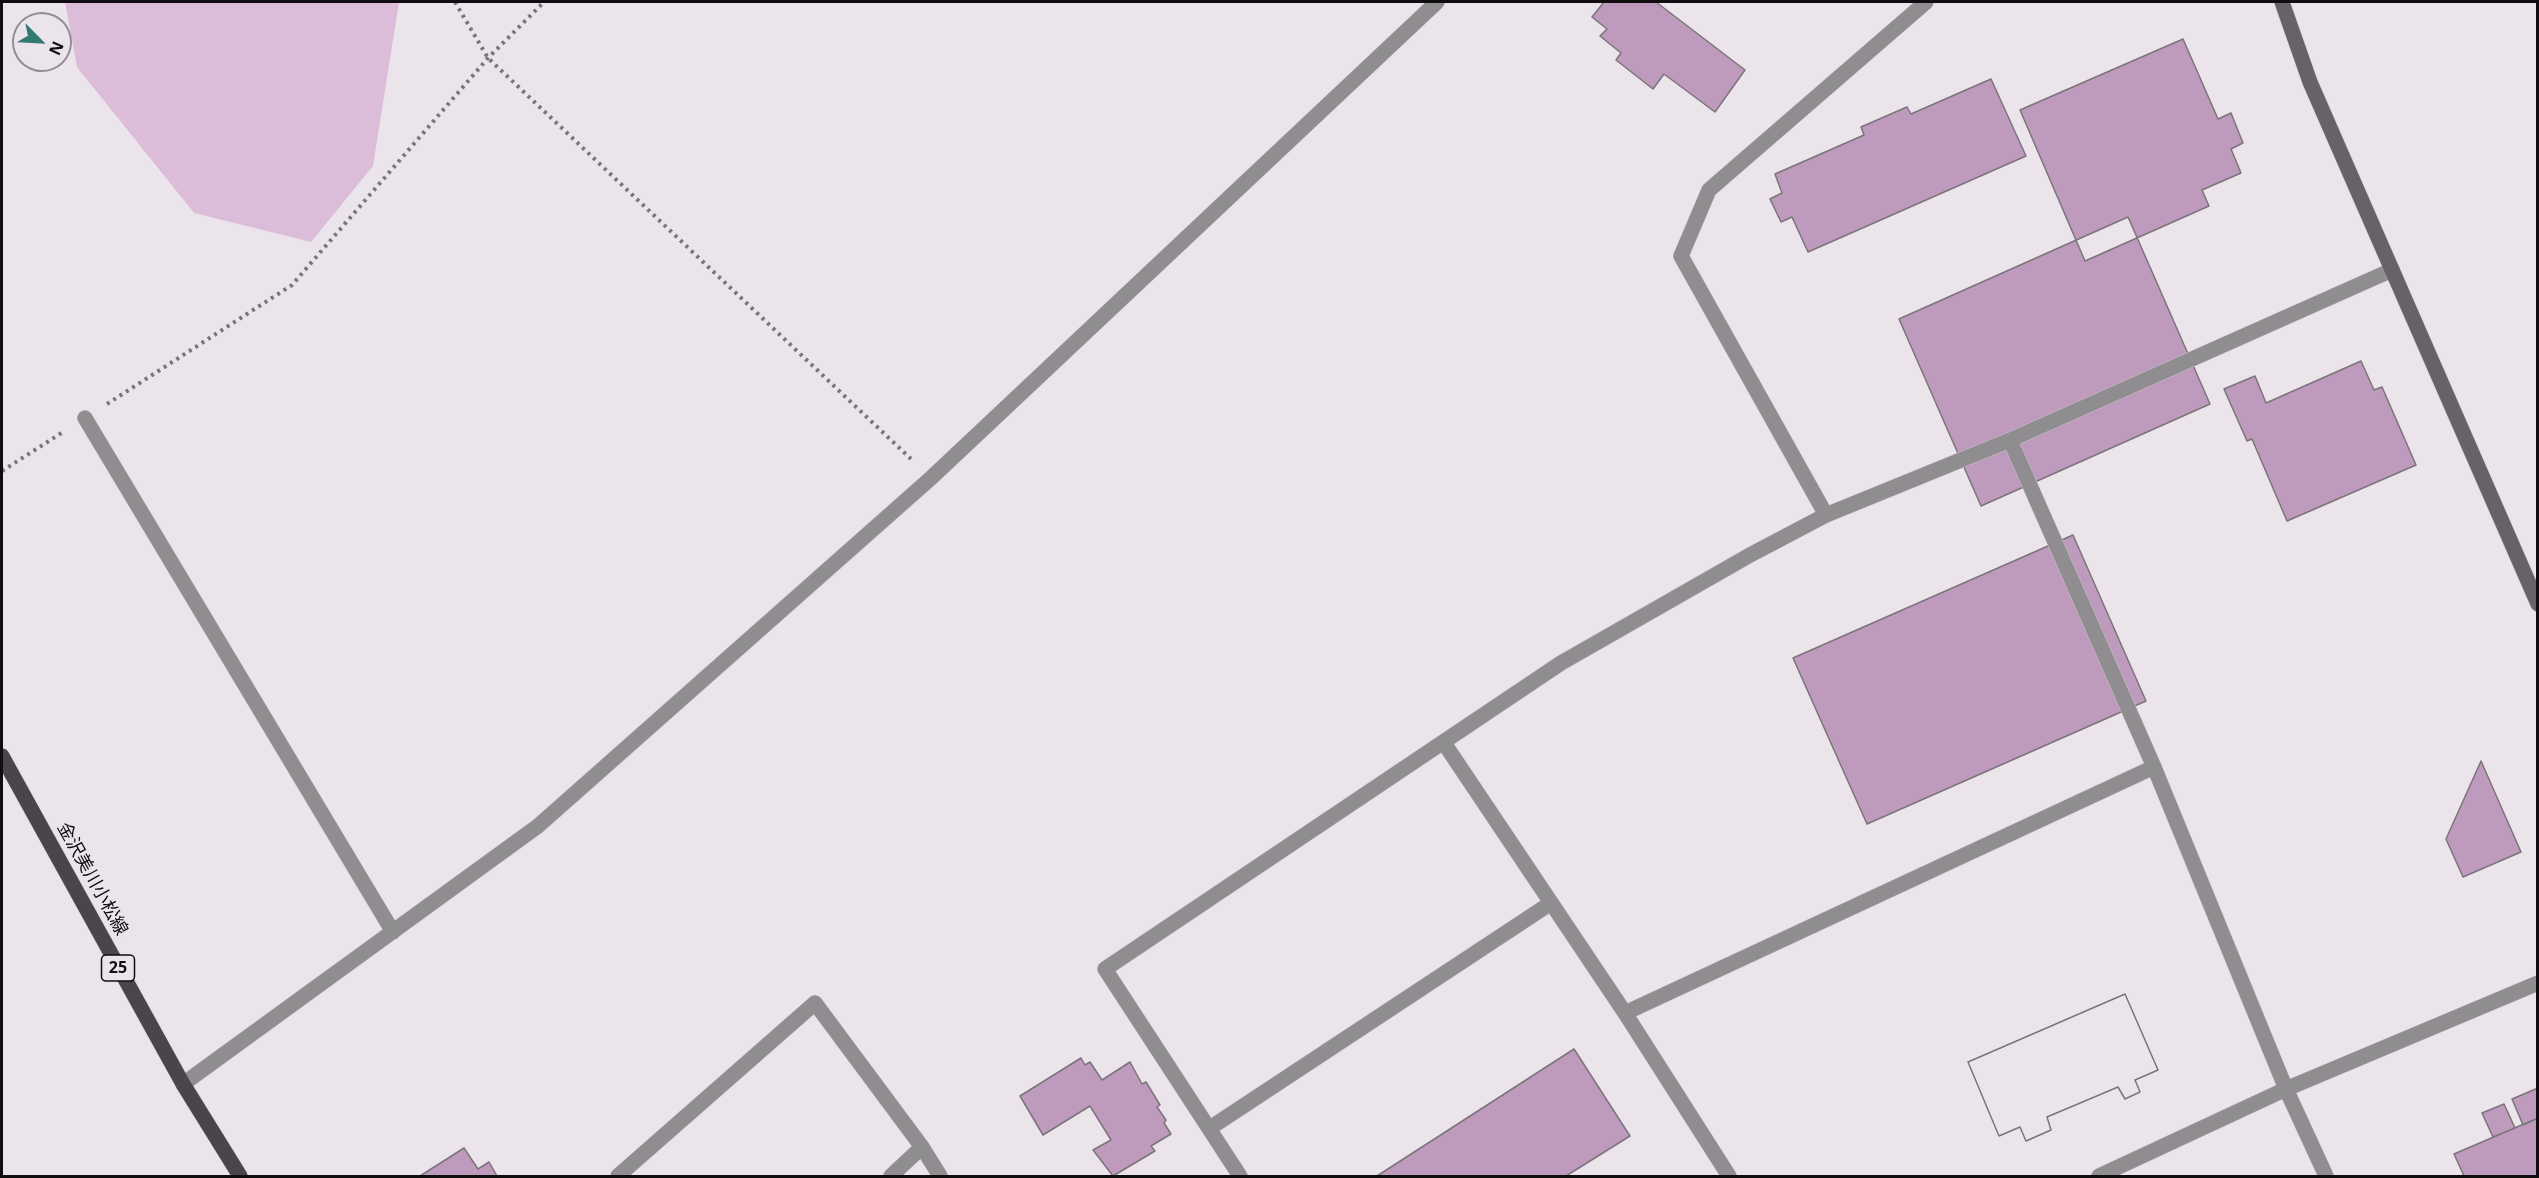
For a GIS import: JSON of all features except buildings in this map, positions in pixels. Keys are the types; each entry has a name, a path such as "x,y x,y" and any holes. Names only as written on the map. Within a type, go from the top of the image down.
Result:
{"main road":[{"name":"金沢美川小松線","path":"2,756 183,1084 240,1176"}],"street":[{"path":"183,1084 538,826 931,478 1437,2"},
{"path":"1826,515 1681,256 1709,190 1926,2"},
{"path":"2282,2 2310,82 2538,604"},
{"path":"1240,1176 1105,969 1561,663 1750,555 1826,515 2010,440 2392,270"},
{"path":"85,418 393,932"},
{"path":"2010,440 2154,767 2286,1089 2326,1176"},
{"path":"1444,743 1626,1013 1729,1176"},
{"path":"1626,1013 2154,767"},
{"path":"1210,1128 1551,903"},
{"path":"2099,1176 2286,1089 2538,983"},
{"path":"618,1176 815,1002 940,1176"},
{"path":"891,1176 922,1148"}],"path":[{"path":"455,2 488,58 931,478"},
{"path":"2,471 292,285 488,58 544,2"}],"shaded area":[{"path":"65,2 399,2 373,166 311,242 194,213 77,67 72,40 72,12 67,12"}]}
